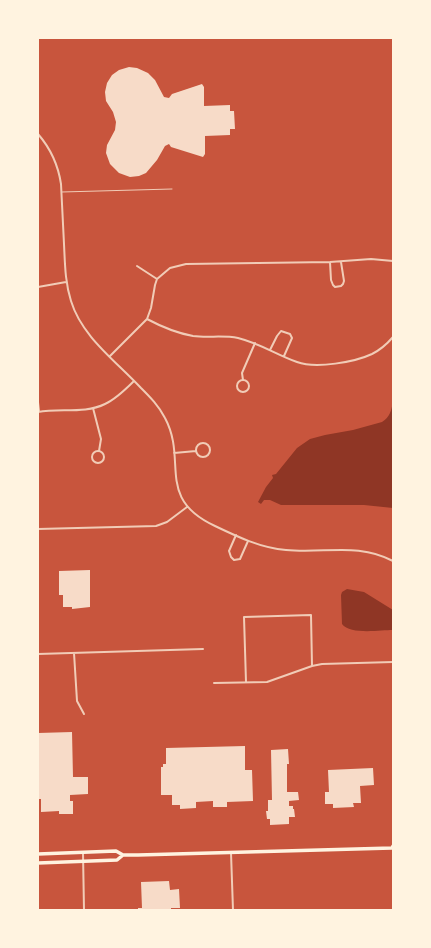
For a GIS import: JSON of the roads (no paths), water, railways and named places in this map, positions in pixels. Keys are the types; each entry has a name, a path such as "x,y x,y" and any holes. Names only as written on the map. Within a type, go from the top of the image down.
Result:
{"main road":[{"path":"38,854 116,852 123,855 393,848"},
{"path":"38,863 117,860 123,855"}],"street":[{"path":"38,134 46,143 56,162 59,174 62,192 66,282 72,302 81,323 89,334 155,403 163,415 169,428 174,453 176,485 187,507 204,521 262,546 288,550 357,550 377,554 393,561"},
{"path":"110,356 147,319 151,308 154,285 157,278 170,268 186,264 342,262 371,258 393,262"},
{"path":"330,262 331,283 335,287 338,287 343,284 344,281 342,262"},
{"path":"137,266 157,278"},
{"path":"38,287 66,282"},
{"path":"147,319 164,328 192,336 226,336 255,343 306,365 329,364 368,356 386,345 393,337"},
{"path":"270,350 281,331 290,334 292,338 284,356"},
{"path":"243,380 242,373 255,343"},
{"path":"243,380 247,381 249,387 248,390 244,392 240,391 238,386 239,382 243,380"},
{"path":"38,402 39,411 93,408 106,404 114,399 134,381"},
{"path":"93,408 101,439 99,451"},
{"path":"201,444 206,445 209,449 208,454 203,457 198,455 196,451 197,447 201,444"},
{"path":"99,451 103,454 104,459 100,463 95,462 92,459 92,454 99,451"},
{"path":"174,453 196,451"},
{"path":"38,529 156,526 167,522 187,507"},
{"path":"236,535 229,551 231,558 234,560 240,559 248,541"},
{"path":"246,682 244,617 310,615 312,666"},
{"path":"38,654 203,649"},
{"path":"74,653 77,701 84,714"},
{"path":"214,683 267,682 312,666 322,664 393,662"},
{"path":"83,852 84,910"},
{"path":"231,852 233,910"}],"lane":[{"path":"62,192 172,189"}]}
